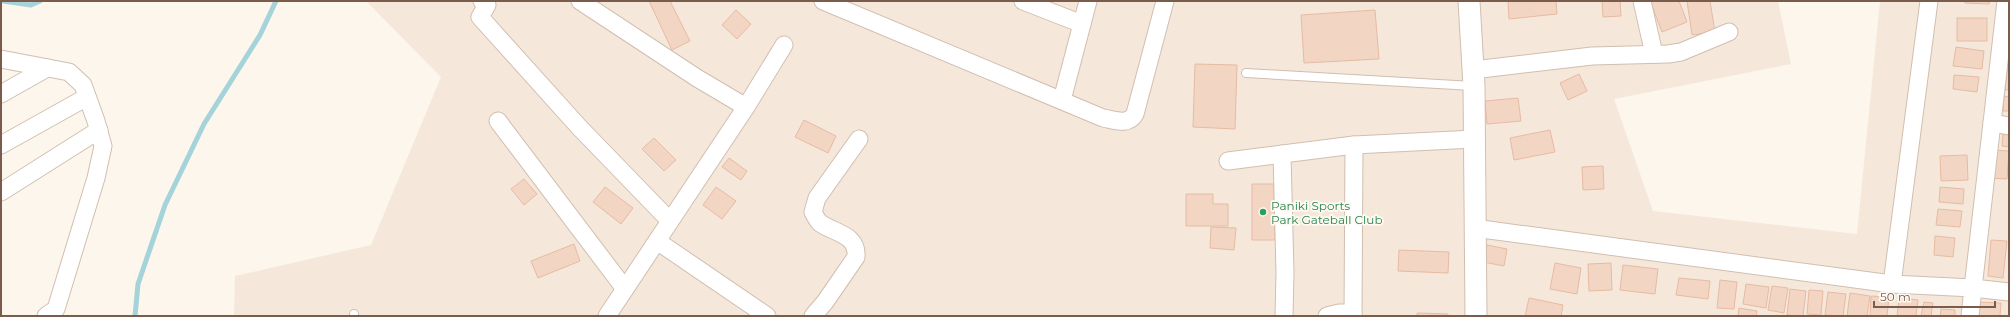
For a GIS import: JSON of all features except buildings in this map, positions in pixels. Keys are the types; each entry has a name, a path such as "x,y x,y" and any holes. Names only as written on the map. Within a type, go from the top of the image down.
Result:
{"street":[{"path":"482,1 487,5 480,17 579,127 670,221"},
{"path":"580,1 697,78 746,107"},
{"path":"822,1 1103,118 1125,122 1132,120 1135,114 1165,1"},
{"path":"1023,1 1082,24"},
{"path":"1062,100 1088,1"},
{"path":"1469,1 1474,78 1474,228 1476,316"},
{"path":"1642,1 1654,54"},
{"path":"1892,284 1929,1"},
{"path":"1970,316 2006,1"},
{"path":"1474,78 1592,56 1668,54 1680,52 1729,32"},
{"path":"607,316 746,107 784,45"},
{"path":"1,59 69,72 83,85 103,146 96,178 56,309 46,316"},
{"path":"1,94 47,68"},
{"path":"1,145 87,97"},
{"path":"498,122 625,289"},
{"path":"1992,123 2009,126"},
{"path":"1,192 99,130"},
{"path":"813,316 825,302 856,257 853,242 847,237 818,222 813,212 817,198 859,139"},
{"path":"1228,161 1354,145 1474,139"},
{"path":"1327,316 1340,313 1353,315 1354,145"},
{"path":"1282,154 1285,273 1284,316"},
{"path":"1474,228 1892,284 1973,288 2009,292"},
{"path":"656,241 767,316"}],"lane":[{"path":"1246,73 1474,78"}],"shaded area":[{"path":"366,1 1778,1 1791,64 1614,99 1653,211 1857,234 1880,1 2009,1 2009,316 234,316 235,276 371,245 441,77"}],"waterway":[{"path":"3,1 31,5 40,1"},
{"path":"135,316 138,284 165,205 204,124 260,35 276,1"}],"place":[{"name":"Paniki Sports Park Gateball Club","path":"1263,212"}]}
